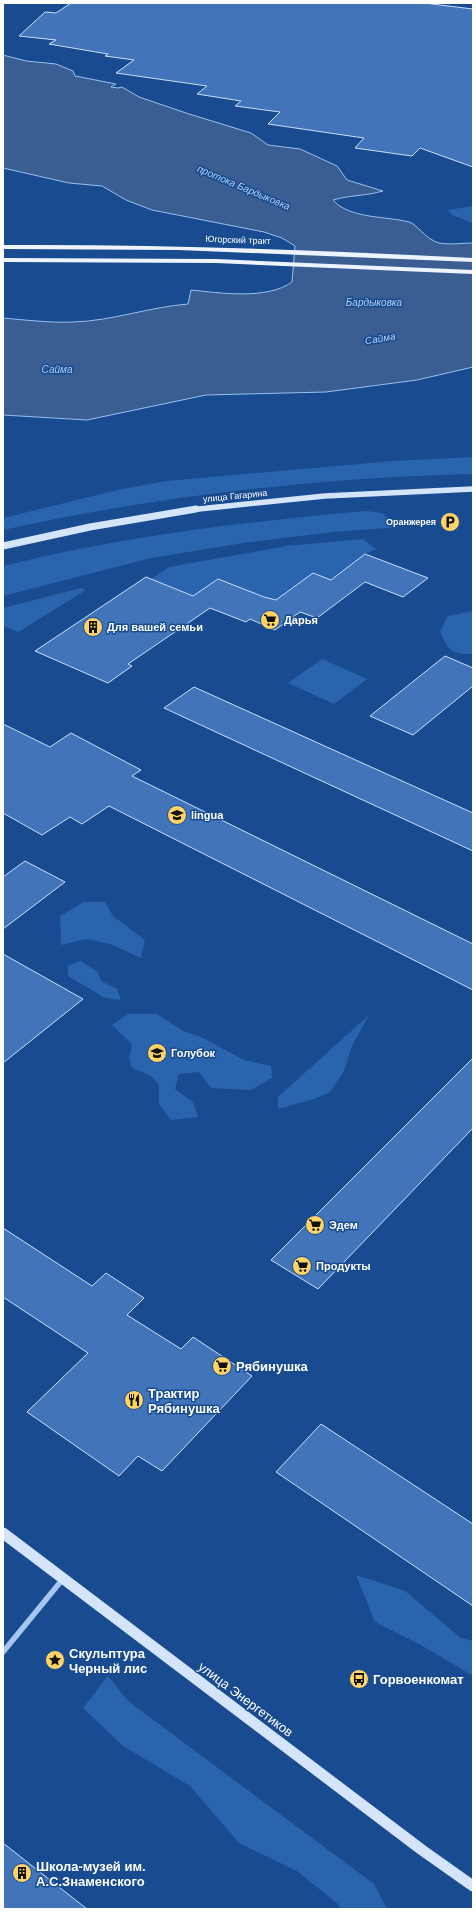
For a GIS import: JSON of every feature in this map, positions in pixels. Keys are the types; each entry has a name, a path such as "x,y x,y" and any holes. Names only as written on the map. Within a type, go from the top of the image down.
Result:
{"main road":[{"name":"Югорский тракт","path":"3,247 76,246 211,248 473,260"},
{"path":"3,260 216,261 473,272"},
{"name":"улица Гагарина","path":"3,546 98,525 179,512 279,500 376,492 473,489"},
{"name":"улица Энергетиков","path":"3,1533 422,1850 473,1886"}],"street":[{"path":"3,1652 64,1579"}],"shaded area":[{"path":"473,206 473,223 452,215 448,210"},
{"path":"473,457 473,474 355,480 236,491 119,507 3,530 3,518 122,489 167,481 393,461"},
{"path":"366,511 382,513 399,527 334,532 250,542 151,558 3,596 3,566 48,555 183,531"},
{"path":"363,539 376,549 365,554 331,580 313,573 274,601 218,579 193,596 151,579 169,567 286,546"},
{"path":"81,588 86,590 18,632 3,626 3,608"},
{"path":"473,611 473,654 460,654 448,647 440,631 448,616"},
{"path":"322,659 367,679 334,704 288,683"},
{"path":"84,902 105,902 113,916 145,940 141,958 110,944 86,939 61,945 60,916"},
{"path":"81,961 98,972 101,981 117,989 121,1000 105,998 68,976 68,966"},
{"path":"128,1014 157,1014 183,1031 201,1037 244,1060 271,1066 272,1078 251,1090 211,1088 199,1072 179,1074 175,1089 193,1102 198,1117 171,1120 159,1104 159,1084 149,1075 132,1068 129,1059 132,1044 112,1025"},
{"path":"369,1015 352,1046 344,1071 330,1092 314,1099 278,1109 278,1097"},
{"path":"356,1575 405,1591 461,1638 473,1641 473,1676 421,1645 375,1622"},
{"path":"108,1676 128,1701 374,1884 387,1909 341,1909 338,1904 297,1871 239,1843 190,1786 123,1746 83,1708"}],"water":[{"name":"Бардыковка","path":"3,55 26,61 56,64 73,71 75,76 116,84 111,87 122,87 139,97 251,133 268,145 300,149 337,166 347,180 383,191 333,200 349,211 358,214 412,223 425,235 439,243 473,243 473,367 417,380 326,392 206,395 87,420 3,415 3,318 56,322 88,321 188,304 191,290 229,294 270,291 282,288 292,282 295,246 282,238 264,232 152,210 126,200 102,186 69,183 3,168"}],"building":[{"path":"71,3 424,3 473,9 473,167 420,148 412,156 355,148 364,138 268,124 280,112 235,106 241,101 197,94 207,86 116,73 134,60 105,56 108,54 49,44 56,40 19,36 45,12 56,13"},
{"path":"365,554 428,578 403,597 365,582 317,618 300,612 275,630 250,619 246,622 210,608 128,664 132,666 108,683 35,651 146,577 193,596 218,579 264,597 276,600 313,573 331,580"},
{"path":"445,656 473,668 473,686 413,735 370,716"},
{"path":"194,687 473,813 473,851 164,708"},
{"path":"3,724 50,747 71,733 141,770 132,776 473,944 473,990 109,806 82,824 70,817 42,835 3,813"},
{"path":"25,861 65,882 3,929 3,877"},
{"path":"3,954 83,999 3,1063"},
{"path":"473,1058 473,1128 318,1289 271,1260"},
{"name":"Трактир Рябинушка","path":"3,1228 92,1286 106,1273 144,1298 127,1315 181,1349 193,1337 252,1376 162,1471 138,1456 119,1476 27,1412 88,1353 3,1297"},
{"path":"321,1424 473,1524 473,1606 276,1472"},
{"name":"Школа-музей им. А.С.Знаменского","path":"3,1843 87,1909 3,1909"}],"place":[{"name":"Оранжерея","path":"450,522"},
{"name":"Дарья","path":"270,620"},
{"name":"Для вашей семьи","path":"93,627"},
{"name":"lingua","path":"177,815"},
{"name":"Голубок","path":"157,1053"},
{"name":"Эдем","path":"315,1225"},
{"name":"Продукты","path":"302,1266"},
{"name":"Рябинушка","path":"222,1366"},
{"name":"Трактир Рябинушка","path":"134,1400"},
{"name":"Скульптура Черный лис","path":"55,1660"},
{"name":"Горвоенкомат","path":"359,1679"},
{"name":"Школа-музей им. А.С.Знаменского","path":"22,1873"}],"water label":[{"name":"протока Бардыковка","path":"244,187"},
{"name":"Сайма","path":"380,338"},
{"name":"Сайма","path":"57,369"}]}
